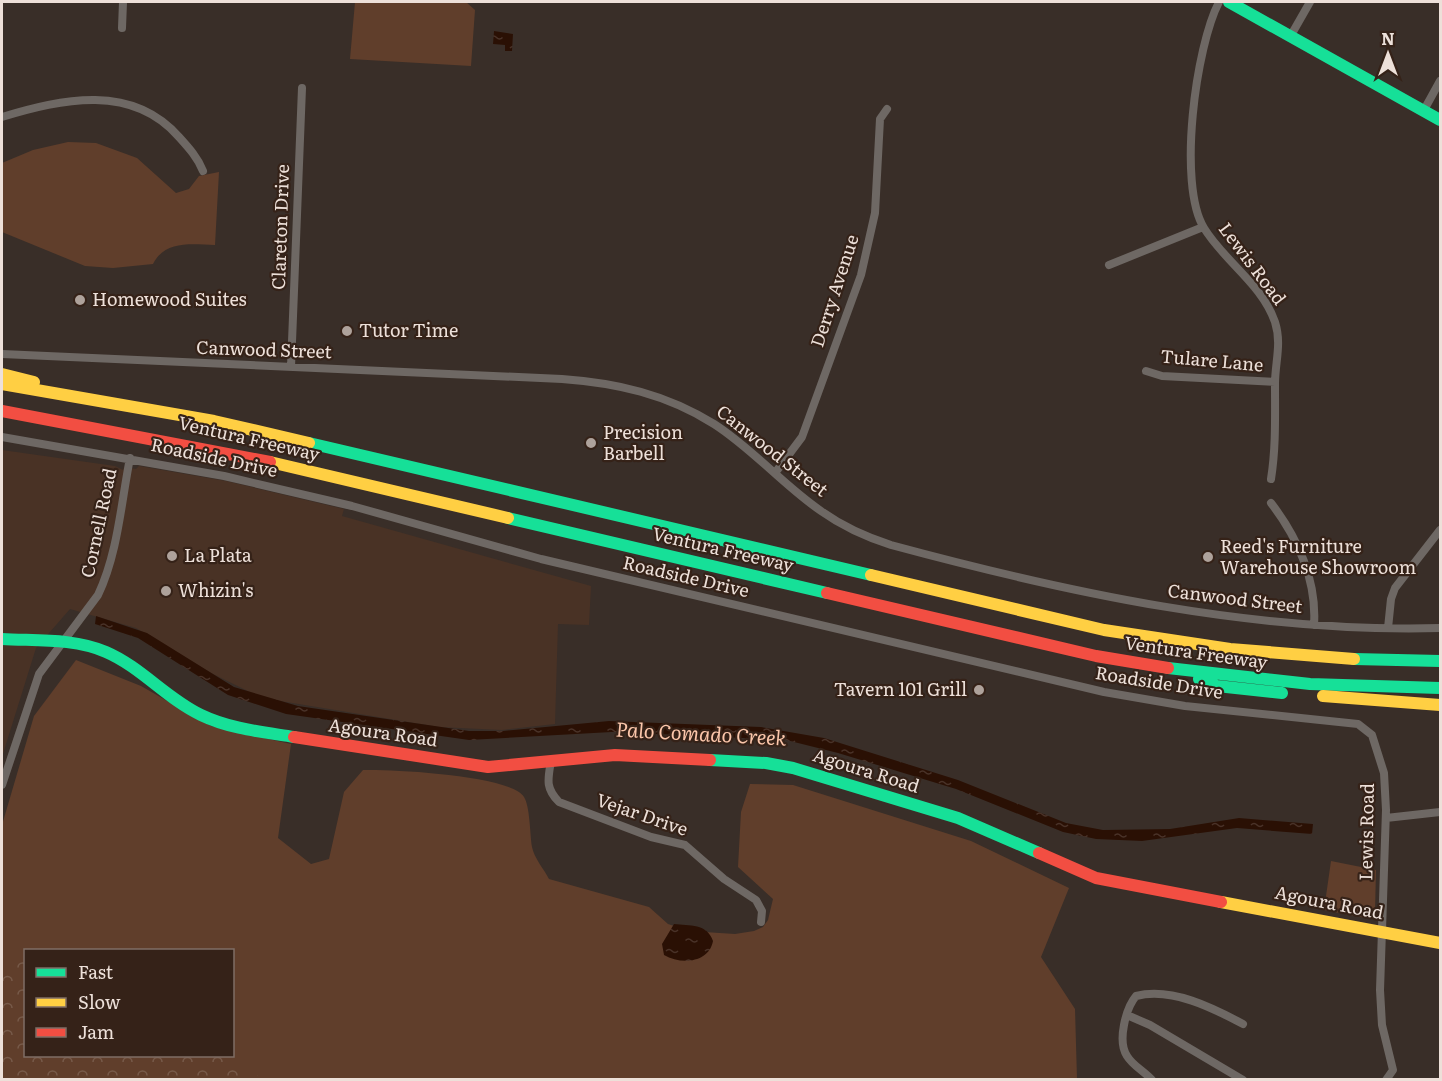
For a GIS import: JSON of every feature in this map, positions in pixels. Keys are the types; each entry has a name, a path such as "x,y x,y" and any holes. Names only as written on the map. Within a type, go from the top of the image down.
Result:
{"main road":[{"path":"1228,2 1440,120"},
{"path":"2,374 68,394"},
{"name":"Ventura Freeway","path":"2,384 214,421 1104,630 1180,643 1310,658 1440,661"},
{"name":"Ventura Freeway","path":"2,411 227,452 1096,656 1183,672 1334,687 1440,688"},
{"name":"Agoura Road","path":"2,639 81,644 107,652 137,670 200,715 240,729 488,767 615,755 765,763 793,768 958,818 1096,878 1440,943"},
{"path":"1183,672 1217,686 1440,705"}],"street":[{"path":"122,28 123,2"},
{"name":"Lewis Road","path":"1219,2 1201,54 1193,98 1194,185 1203,227 1271,312 1280,344 1275,382 1274,452 1271,479"},
{"path":"1290,37 1310,2"},
{"path":"1424,110 1440,81"},
{"name":"Clareton Drive","path":"291,367 302,88"},
{"path":"2,117 48,103 78,100 128,103 154,115 172,129 193,153 203,171"},
{"name":"Derry Avenue","path":"775,473 802,437 861,275 875,213 880,118 887,109"},
{"path":"1109,266 1203,227"},
{"name":"Canwood Street","path":"2,354 562,379 622,385 661,397 700,416 732,437 822,512 862,534 891,545 1149,605 1222,616 1314,625 1440,628"},
{"name":"Tulare Lane","path":"1146,371 1162,376 1275,382"},
{"name":"Roadside Drive","path":"2,437 224,476 352,506 541,559 1104,692 1185,706 1349,722 1366,729"},
{"name":"Cornell Road","path":"2,785 37,680 62,642 98,595 104,582 130,458"},
{"path":"1271,504 1286,523 1312,583 1314,625"},
{"path":"1388,628 1395,588 1440,530"},
{"name":"Lewis Road","path":"1366,729 1375,742 1384,773 1386,818 1380,990 1382,1025 1393,1070 1386,1080"},
{"name":"Vejar Drive","path":"551,761 547,785 551,794 559,802 651,837 685,845 724,879 756,900 762,911 761,922"},
{"path":"1386,818 1440,812"},
{"path":"1152,1080 1124,1052 1127,1015 1136,996 1162,995 1200,1004 1243,1024"},
{"path":"1127,1015 1150,1025 1244,1080"}],"shaded area":[{"path":"2,450 115,466 123,470 124,467 136,469 139,466 226,481 344,509 342,516 591,586 589,625 558,624 555,724 502,730 439,727 262,698 211,673 136,628 70,609 36,648 2,757"}],"green space":[{"path":"355,2 466,2 475,10 471,66 350,59"},
{"path":"68,142 96,143 137,158 176,193 189,189 199,176 219,172 215,245 180,245 164,251 153,264 113,268 85,266 2,232 2,163 33,150"},
{"path":"76,660 141,686 211,726 291,744 278,838 311,864 329,859 344,792 363,770 449,775 497,783 514,789 524,797 529,814 533,851 549,879 649,907 668,924 689,931 735,934 754,931 763,927 768,920 773,899 738,867 741,812 750,784 793,785 971,841 1069,888 1041,957 1075,1009 1077,1079 2,1079 2,825 34,716"},
{"path":"1331,861 1376,870 1375,912 1371,919 1324,910"},
{"path":"24,960 24,1057 222,1057 264,1079 2,1079 2,973"}],"water":[{"path":"494,31 513,34 512,51 505,51 505,45 493,44"},
{"name":"Palo Comado Creek","path":"96,616 147,633 234,687 298,706 469,731 503,731 609,721 761,727 824,738 958,780 1066,823 1103,830 1170,829 1239,818 1313,824 1312,834 1237,828 1142,841 1096,839 1063,832 956,789 838,753 786,740 612,732 469,740 286,714 228,695 138,638 95,624"},
{"path":"674,924 697,926 707,931 713,941 706,954 686,961 664,955 662,944"}],"traffic: fast":[{"path":"1229,2 1440,120"},
{"path":"309,443 871,575"},
{"path":"508,518 827,593"},
{"path":"2,639 81,644 106,652 131,666 177,701 212,720 259,732 294,737"},
{"path":"1354,659 1440,661"},
{"path":"1168,668 1310,684 1440,688"},
{"path":"1199,679 1217,686 1282,693"},
{"path":"710,760 766,763 793,768 958,818 1039,853"}],"traffic: slow":[{"path":"2,374 34,382"},
{"path":"2,384 214,421 309,443"},
{"path":"270,462 508,518"},
{"path":"871,575 1104,630 1230,649 1354,659"},
{"path":"1323,696 1440,705"},
{"path":"1221,902 1440,943"}],"traffic: jam":[{"path":"2,411 270,462"},
{"path":"827,593 1096,656 1168,668"},
{"path":"294,737 488,767 615,755 710,760"},
{"path":"1039,853 1096,878 1221,902"}],"place":[{"name":"Homewood Suites","path":"80,300"},
{"name":"Tutor Time","path":"347,331"},
{"name":"Precision Barbell","path":"591,443"},
{"name":"La Plata","path":"172,556"},
{"name":"Reed's Furniture Warehouse Showroom","path":"1208,557"},
{"name":"Whizin's","path":"166,591"},
{"name":"Tavern 101 Grill","path":"979,690"}]}
